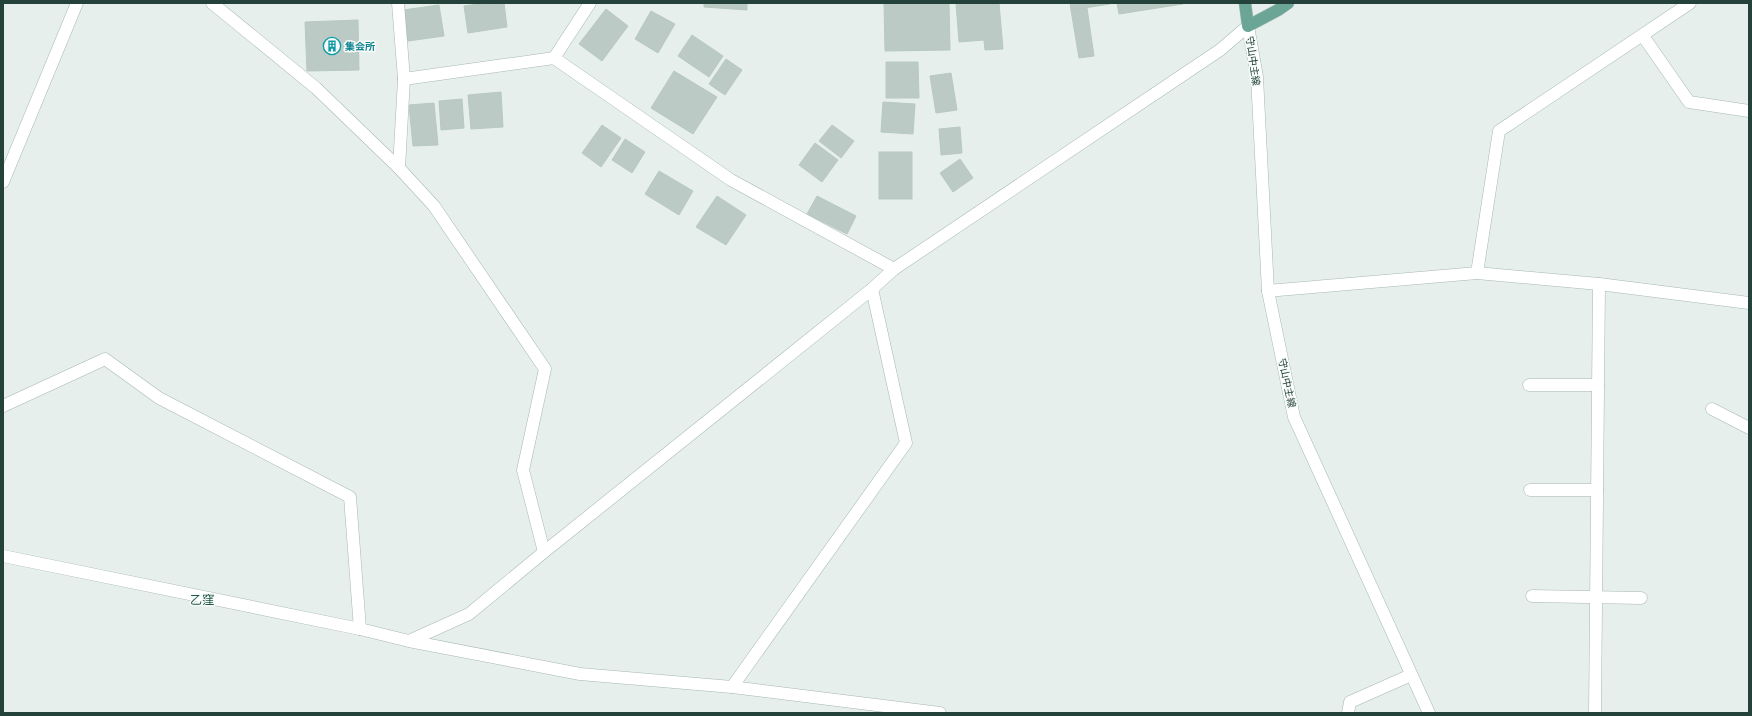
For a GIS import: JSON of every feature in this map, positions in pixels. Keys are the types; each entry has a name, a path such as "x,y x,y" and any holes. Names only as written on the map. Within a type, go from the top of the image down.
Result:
{"main road":[{"path":"1245,3 1248,26 1288,3"}],"street":[{"path":"3,182 77,3"},
{"path":"212,3 316,88 399,168 434,206 545,369 523,470 544,552"},
{"path":"398,3 404,79 399,168"},
{"path":"554,58 590,3"},
{"path":"1477,273 1499,132 1690,3"},
{"path":"409,641 469,614 894,270 1220,50 1248,26"},
{"name":"守山中主線","path":"1248,26 1257,77 1268,291 1294,417 1428,713"},
{"path":"1643,36 1689,102 1749,111"},
{"path":"404,79 554,58 731,180 894,270"},
{"path":"1268,291 1477,273 1599,284 1749,303"},
{"path":"1595,713 1599,284"},
{"path":"732,687 906,443 872,289"},
{"path":"3,406 105,359 159,398 350,497 360,629"},
{"path":"1529,385 1598,385"},
{"path":"1712,409 1749,428"},
{"path":"1530,490 1597,490"},
{"path":"3,556 360,629 409,641 580,674 732,687 940,713"},
{"path":"1532,596 1641,598"},
{"path":"1348,713 1350,702 1411,675"}],"building":[{"path":"486,3 504,3 507,27 468,33 464,6"},
{"path":"704,3 747,3 747,10 704,7"},
{"path":"884,3 949,3 950,50 885,51"},
{"path":"956,3 999,3 1003,49 985,50 984,40 959,42"},
{"path":"1070,3 1110,3 1110,4 1071,10"},
{"path":"1117,3 1183,3 1183,4 1119,14"},
{"path":"439,5 444,36 408,41 403,10"},
{"path":"1087,8 1094,56 1079,58 1071,10"},
{"path":"606,9 628,26 602,61 579,44"},
{"path":"651,11 675,24 658,53 635,39"},
{"name":"集会所","path":"358,20 359,70 307,71 305,22"},
{"path":"692,35 723,56 709,77 678,56"},
{"path":"726,59 742,70 725,95 709,84"},
{"path":"886,62 918,62 919,98 886,98"},
{"path":"674,71 717,97 693,134 651,108"},
{"path":"951,73 957,110 936,113 930,76"},
{"path":"501,92 503,127 471,129 468,95"},
{"path":"462,99 464,128 441,130 439,101"},
{"path":"883,102 915,104 913,134 881,132"},
{"path":"434,103 438,145 413,146 409,105"},
{"path":"602,125 621,138 601,167 582,153"},
{"path":"832,125 854,141 841,158 819,141"},
{"path":"960,127 962,153 941,155 939,129"},
{"path":"625,139 645,152 632,173 612,160"},
{"path":"815,143 838,160 822,182 799,165"},
{"path":"879,152 912,152 912,199 879,199"},
{"path":"960,159 973,178 953,192 940,173"},
{"path":"659,171 693,191 679,215 645,194"},
{"path":"717,196 746,215 726,245 696,227"},
{"path":"817,196 856,216 847,234 807,214"}],"place":[{"name":"集会所","path":"332,46"}],"district":[{"name":"乙窪","path":"202,599"}]}
